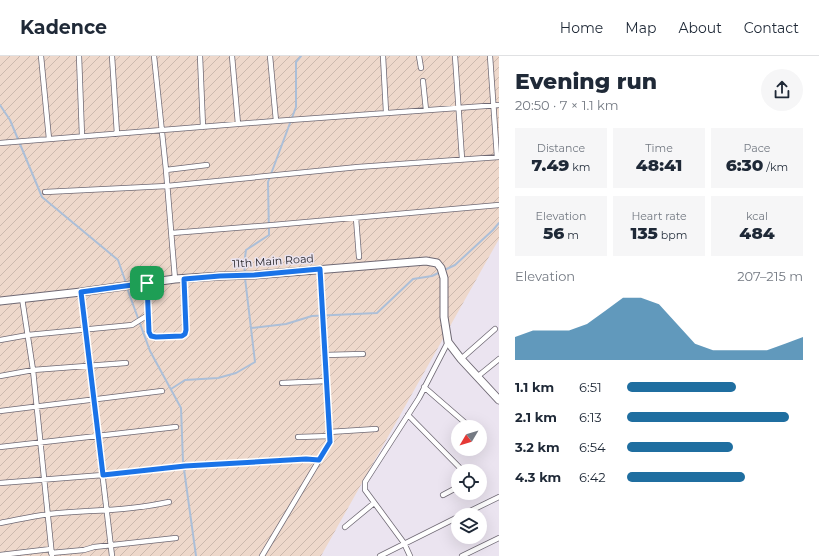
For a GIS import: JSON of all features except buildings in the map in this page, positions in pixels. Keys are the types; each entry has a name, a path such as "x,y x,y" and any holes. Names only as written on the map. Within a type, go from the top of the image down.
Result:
{"street":[{"path":"41,56 49,139"},
{"path":"79,56 82,136"},
{"path":"112,56 117,134"},
{"path":"154,56 172,233 175,279"},
{"path":"200,56 203,127"},
{"path":"232,56 238,124"},
{"path":"270,56 276,121"},
{"path":"383,56 386,112"},
{"path":"419,56 420,68"},
{"path":"455,56 457,108 462,159"},
{"path":"45,192 167,186 358,167 498,157 496,105 490,56"},
{"path":"423,81 426,110"},
{"path":"0,143 386,112 496,105"},
{"path":"166,170 207,165"},
{"path":"172,233 274,226 499,205"},
{"path":"356,218 359,257"},
{"name":"11th Main Road","path":"0,301 175,279 249,275 426,261 437,263 444,278 444,317 448,342 461,359 499,400"},
{"path":"262,556 330,442 320,269"},
{"path":"147,283 149,332 151,336 182,336 185,334 186,330 184,279"},
{"path":"81,292 112,556"},
{"path":"22,298 33,370 51,552"},
{"path":"0,340 85,329 132,325 148,315"},
{"path":"461,359 495,329"},
{"path":"410,556 404,543 365,490 365,482 408,415 448,342"},
{"path":"325,355 363,354"},
{"path":"477,377 499,359"},
{"path":"0,376 33,370 126,363"},
{"path":"282,383 327,381"},
{"path":"424,388 462,420"},
{"path":"0,411 162,391"},
{"path":"408,415 456,464"},
{"path":"0,447 176,427"},
{"path":"298,437 376,428"},
{"path":"0,483 103,475 185,466 306,459 319,460"},
{"path":"443,495 451,491"},
{"path":"476,508 499,496"},
{"path":"0,523 48,514 107,510 156,505 169,502"},
{"path":"345,527 374,504"},
{"path":"380,556 451,520"},
{"path":"0,555 51,552 176,538"},
{"path":"462,556 499,538"}],"shaded area":[{"path":"0,56 499,56 499,239 321,556 0,556"}],"waterway":[{"path":"245,273 244,265 246,250 269,235 268,182 296,107 296,62 301,56"},
{"path":"0,105 10,120 42,197 118,260 126,283"},
{"path":"251,328 286,324 312,316 377,313 413,279 432,276 455,265 499,223"},
{"path":"171,389 185,380 218,378 236,373 255,362 245,278"},
{"path":"127,288 150,351 181,408 183,462 196,556"}],"route":[{"path":"320,269 330,442 319,460 306,459 185,466 103,475 81,292 147,283 149,332 151,336 182,336 185,334 186,330 184,279 320,269"}]}
